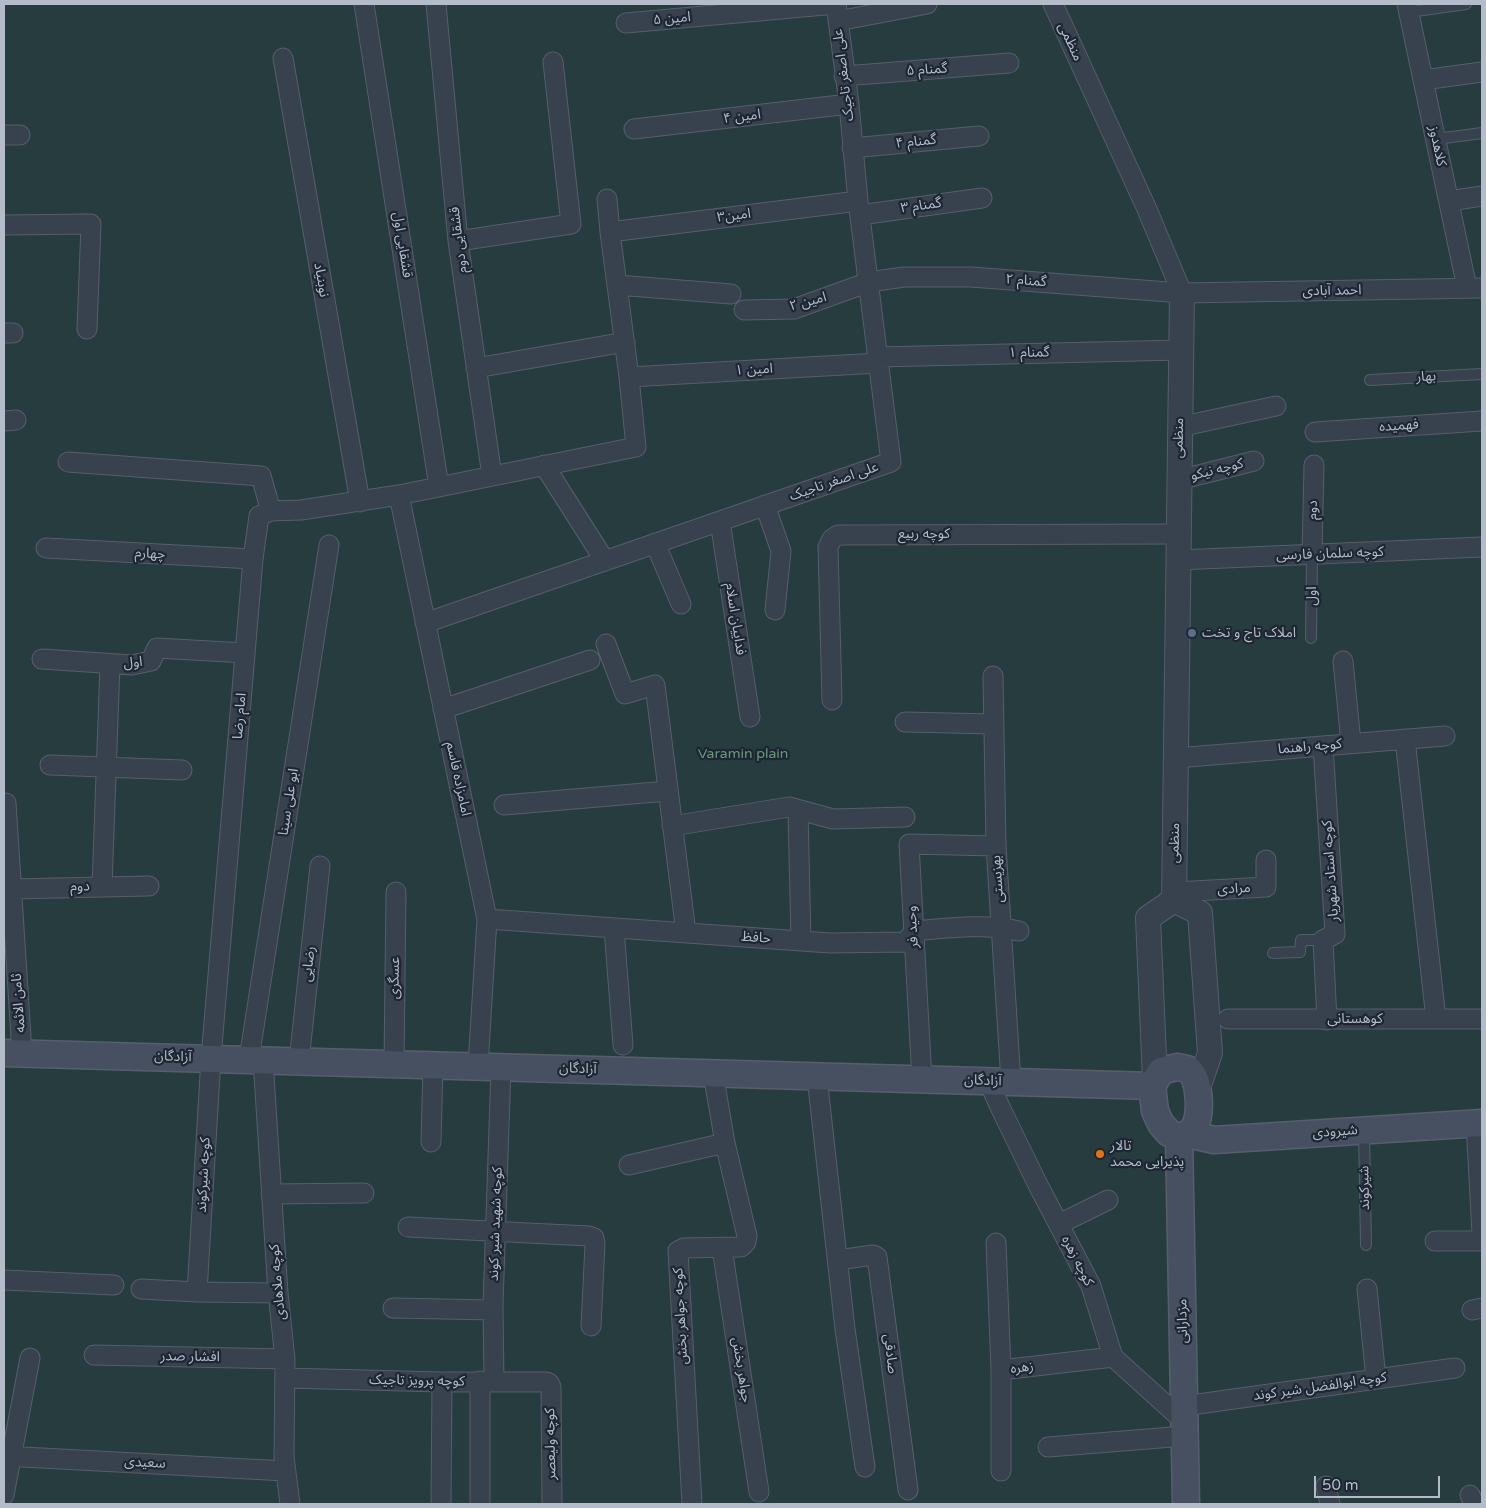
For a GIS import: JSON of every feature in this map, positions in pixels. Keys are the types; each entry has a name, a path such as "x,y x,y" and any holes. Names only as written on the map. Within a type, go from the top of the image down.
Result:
{"main road":[{"name":"آزادگان","path":"13,1053 922,1080 1154,1083"},
{"path":"1177,1067 1185,1068 1192,1072 1198,1088 1198,1113 1195,1126 1184,1136 1169,1133 1161,1124 1155,1111 1154,1083 1161,1071 1177,1067"},
{"name":"شیرودی","path":"1184,1136 1214,1140 1479,1123"},
{"name":"مزدارانی","path":"1184,1136 1186,1504"}],"street":[{"name":"قشقایی اول","path":"364,4 439,487"},
{"name":"قشقایی دوم","path":"436,4 458,241 492,476"},
{"name":"امین ۵","path":"626,23 927,4"},
{"name":"منظمی","path":"1053,4 1146,207 1182,293 1174,896"},
{"name":"کلاهدوز","path":"1408,8 1449,201 1475,288"},
{"name":"علی اصغر تاجیک","path":"425,623 891,462 859,208 849,104 837,10"},
{"name":"نوبنیاد","path":"282,58 360,502"},
{"path":"458,241 571,224 553,62"},
{"name":"گمنام ۵","path":"844,76 1009,64"},
{"path":"1423,80 1482,72"},
{"name":"امین ۴","path":"634,129 849,104"},
{"name":"گمنام ۴","path":"852,148 979,136"},
{"path":"1449,201 1482,196"},
{"path":"68,462 261,476 271,510 301,510 399,495 636,447 630,377 607,198"},
{"name":"گمنام ۳","path":"859,208 982,198"},
{"name":"امین۳","path":"610,232 859,208"},
{"path":"4,225 91,224 87,329"},
{"name":"گمنام ۲","path":"869,282 904,277 971,277 1182,293"},
{"name":"امین ۲","path":"744,310 794,309 869,282"},
{"path":"617,285 731,294"},
{"name":"احمد آبادی","path":"1182,293 1475,288"},
{"path":"476,368 625,342"},
{"name":"گمنام ۱","path":"878,360 1180,350"},
{"name":"امین ۱","path":"630,377 878,360"},
{"path":"1179,426 1276,406"},
{"name":"فهمیده","path":"1315,432 1482,421"},
{"name":"کوچه نیکو","path":"1179,480 1254,461"},
{"path":"544,465 605,561"},
{"name":"دوم","path":"1312,554 1314,466"},
{"name":"امامزاده قاسم","path":"399,495 486,919 490,1067"},
{"path":"765,506 781,551 775,610"},
{"name":"امام رضا","path":"211,1058 253,559 259,516 271,510"},
{"name":"فداییان اسلام","path":"720,521 750,717"},
{"name":"کوچه ربیع","path":"832,700 828,547 832,539 838,535 1178,534"},
{"path":"655,543 681,604"},
{"name":"ابو علی سینا","path":"256,1060 329,545"},
{"name":"کوچه سلمان فارسی","path":"1178,560 1482,547"},
{"name":"چهارم","path":"46,548 253,559"},
{"path":"606,644 625,694 655,685 686,933"},
{"name":"اول","path":"42,659 132,665 151,660 157,648 245,653"},
{"path":"443,709 590,660"},
{"path":"1343,661 1351,743"},
{"path":"102,887 110,664"},
{"name":"بهزیستی","path":"993,676 994,724 988,846 1010,929 1000,1082"},
{"path":"905,722 994,724"},
{"name":"کوچه راهنما","path":"1176,758 1445,736"},
{"path":"1406,739 1436,1019"},
{"name":"کوچه استاد شهریار","path":"1323,746 1335,934 1323,940 1327,1020"},
{"path":"50,765 182,770"},
{"path":"504,805 668,791"},
{"name":"ثامن الائمه","path":"6,803 12,889 13,1053"},
{"path":"672,826 789,808 833,819 905,817"},
{"path":"798,810 800,941"},
{"name":"وحید فر","path":"922,1080 909,844 988,846"},
{"name":"مرادی","path":"1174,896 1266,887 1266,860"},
{"name":"رضایی","path":"299,1061 320,866"},
{"name":"دوم","path":"12,889 149,886"},
{"name":"عسگری","path":"394,1064 396,892"},
{"path":"1154,1083 1148,918 1174,896 1200,913 1210,1053 1198,1088"},
{"name":"حافظ","path":"486,919 830,943 906,942 914,931 951,928 1010,929"},
{"path":"614,928 623,1045"},
{"name":"کوهستانی","path":"1228,1020 1482,1019"},
{"name":"کوچه شیرکوند","path":"197,1292 211,1058"},
{"name":"کوچه ملاهادی","path":"256,1060 271,1194 285,1359 284,1456 290,1504"},
{"path":"431,1142 433,1065"},
{"name":"کوچه شهید شیر کوند","path":"480,1504 493,1310 496,1230 490,1067"},
{"name":"کوچه جواهر بخش","path":"692,1504 678,1250 684,1248 741,1246 746,1242 725,1143 713,1073"},
{"path":"817,1076 845,1329 865,1467"},
{"name":"کوچه زهره","path":"1000,1082 1008,1124 1091,1286 1113,1357"},
{"path":"1479,1123 1482,1234"},
{"path":"629,1166 725,1143"},
{"path":"271,1194 364,1193"},
{"path":"1058,1224 1108,1200"},
{"path":"408,1227 496,1230 589,1236 594,1238 591,1326"},
{"path":"1435,1241 1482,1241"},
{"path":"996,1242 1001,1370"},
{"name":"جواهر بخش","path":"722,1248 759,1492"},
{"name":"صادقی","path":"838,1260 877,1257 908,1490"},
{"path":"4,1280 114,1285"},
{"path":"141,1289 278,1293"},
{"path":"1367,1289 1376,1379"},
{"path":"393,1308 493,1310"},
{"name":"افشار صدر","path":"94,1355 285,1359"},
{"path":"1113,1357 1185,1421"},
{"name":"زهره","path":"1001,1472 1001,1370 1113,1357"},
{"path":"4,1494 7,1456 30,1358"},
{"name":"کوچه ابوالفضل شیر کوند","path":"1048,1447 1185,1421 1376,1379 1455,1368"},
{"name":"کوچه پرویز تاجیک","path":"285,1378 549,1383"},
{"path":"441,1504 442,1382"},
{"name":"کوچه ولیعصر","path":"549,1383 551,1387 552,1504"},
{"name":"سعیدی","path":"7,1456 286,1471"},
{"path":"1326,1486 1330,1504"}],"lane":[{"path":"1408,8 1466,4"},
{"path":"1436,139 1482,133"},
{"name":"بهار","path":"1370,380 1482,374"},
{"name":"اول","path":"1312,554 1312,638"},
{"path":"1272,952 1300,952 1301,940 1323,940"},
{"name":"شیرکوند","path":"1364,1130 1366,1245"}],"green space":[{"name":"Varamin plain","path":"4,4 1482,4 1482,1504 4,1504"}],"place":[{"name":"املاک تاج و تخت","path":"1192,633"},
{"name":"تالار پذیرایی محمد","path":"1100,1154"}]}
